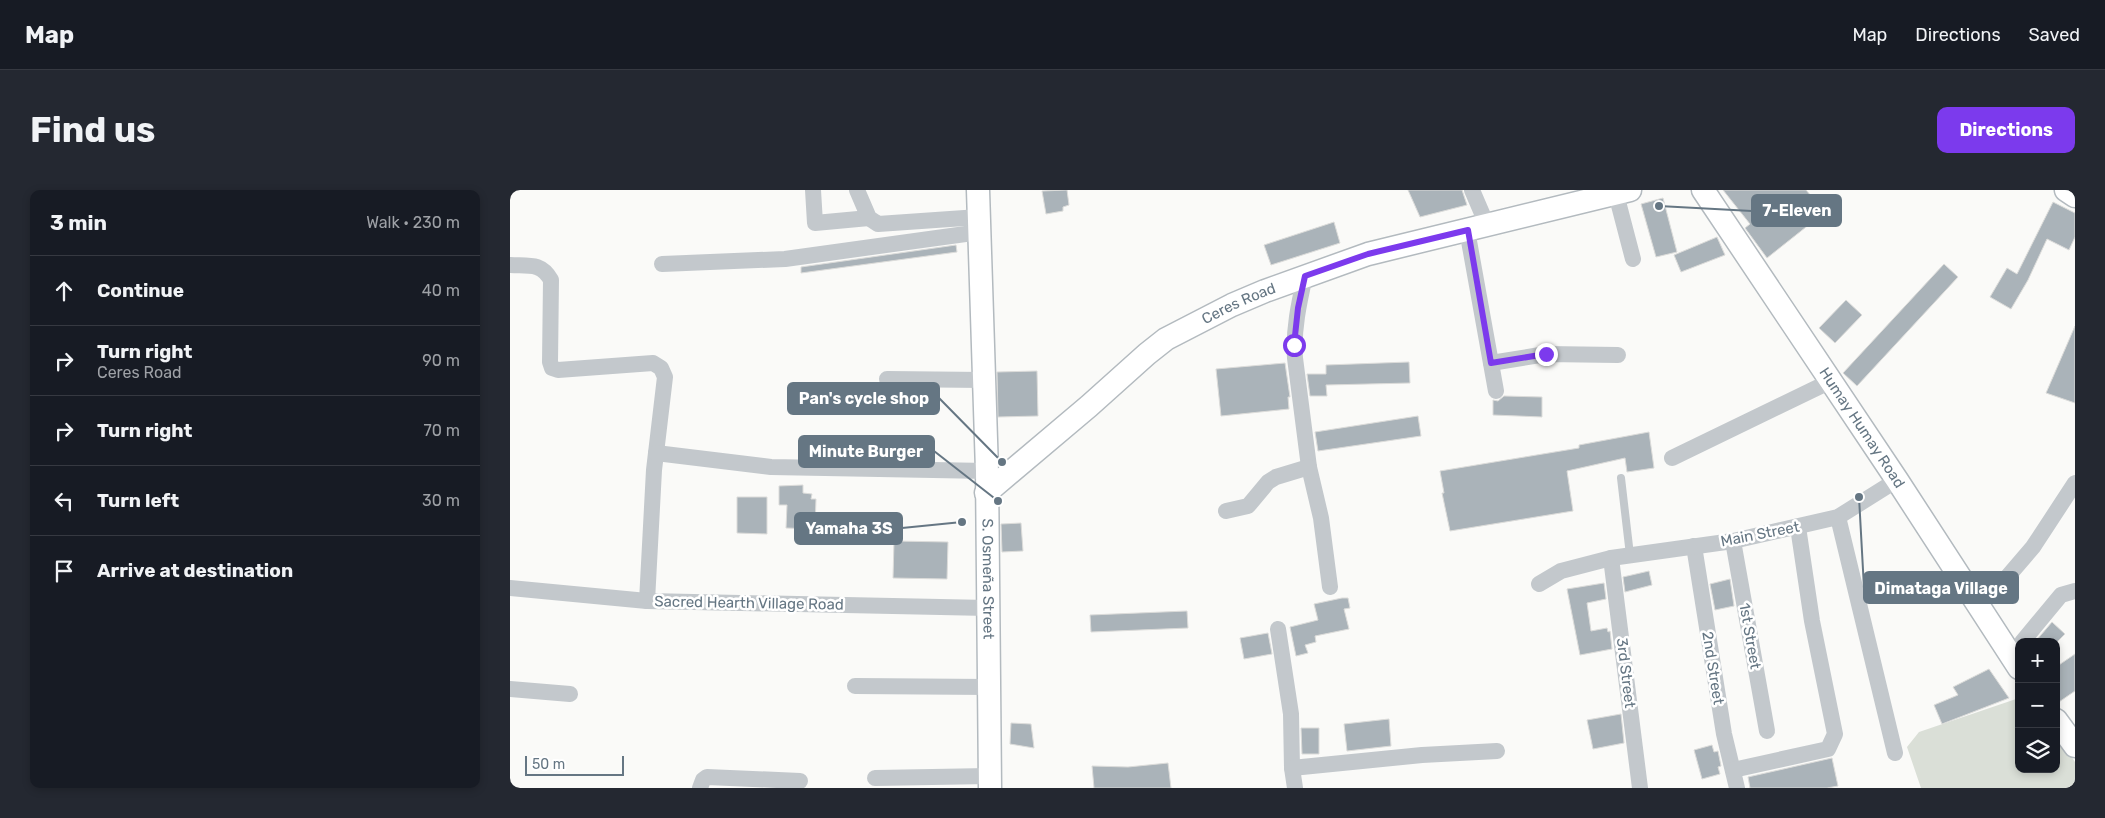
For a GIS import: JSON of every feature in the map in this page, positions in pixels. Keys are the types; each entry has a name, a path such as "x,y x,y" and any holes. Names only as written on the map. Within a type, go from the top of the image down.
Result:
{"street":[{"path":"813,190 815,223 869,218"},
{"path":"857,190 869,218 878,224 979,225"},
{"name":"S. Osmeña Street","path":"978,190 986,482 989,782"},
{"path":"1472,190 1491,363 1496,391"},
{"name":"Humay Humay Road","path":"1702,190 1898,480 1973,600 2015,651"},
{"path":"2066,190 2075,196"},
{"path":"1623,192 1633,259"},
{"name":"Ceres Road","path":"986,482 1082,412 1166,339 1232,305 1305,276 1368,254 1623,192"},
{"path":"662,264 785,259 979,225"},
{"path":"510,265 540,267 547,272 551,280 550,362 552,368 558,370 653,363 661,368 665,377 656,453 647,601"},
{"path":"1305,276 1298,308 1294,345 1309,467 1321,518 1330,587"},
{"path":"1491,363 1546,354 1618,355"},
{"path":"887,379 984,380"},
{"path":"1672,458 1831,381"},
{"path":"656,453 771,467 986,482"},
{"path":"1226,511 1248,506 1268,482 1309,467"},
{"name":"Main Street","path":"1539,584 1561,571 1612,558 1733,541 1838,517 1898,480"},
{"path":"1973,600 2003,582 2033,548 2075,483"},
{"path":"1838,517 1895,753"},
{"path":"1733,770 1828,749 1835,734 1812,621 1798,527"},
{"name":"1st Street","path":"1733,541 1767,731"},
{"name":"2nd Street","path":"1694,546 1724,734 1738,788"},
{"name":"3rd Street","path":"1612,558 1640,788"},
{"name":"Sacred Hearth Village Road","path":"510,588 647,601 988,608"},
{"path":"2028,638 2061,595 2075,591"},
{"path":"1278,629 1291,714 1292,768 1295,788"},
{"path":"855,686 988,687"},
{"path":"510,689 570,694"},
{"path":"2060,725 2075,746"},
{"path":"1292,768 1422,755 1496,751"},
{"path":"700,788 703,780 707,777 800,781"},
{"path":"875,778 989,782"}],"lane":[{"path":"1621,478 1630,555"}],"shaded area":[{"path":"2015,699 2015,773 2060,773 2060,739 2075,762 2075,788 1921,788 1907,747 1919,732"}],"building":[{"path":"1067,190 1069,205 1063,207 1063,211 1046,214 1042,191"},
{"path":"1408,190 1462,190 1467,205 1420,217"},
{"path":"1723,190 1806,190 1825,212 1767,258 1745,228 1750,224"},
{"path":"1663,198 1677,252 1656,257 1641,204"},
{"path":"2053,202 2075,213 2075,237 2069,250 2047,239 2028,280 2011,309 1990,297 2007,268 2017,274"},
{"path":"1334,222 1340,243 1271,265 1264,245"},
{"path":"1717,237 1725,255 1681,272 1674,255"},
{"path":"956,245 957,252 801,273 801,267"},
{"path":"1944,264 1958,277 1857,386 1843,373"},
{"path":"1846,300 1862,315 1835,343 1819,328"},
{"path":"2075,326 2075,403 2046,393"},
{"path":"1409,362 1410,383 1326,385 1327,396 1310,396 1307,374 1326,374 1326,365"},
{"path":"1285,363 1290,397 1288,397 1289,409 1221,416 1216,369"},
{"path":"1037,371 1038,416 998,417 997,372"},
{"path":"1504,396 1542,397 1542,417 1493,415 1493,400 1498,401"},
{"path":"1418,416 1421,436 1318,451 1315,432"},
{"path":"1649,432 1654,468 1627,472 1625,458 1567,471 1573,511 1450,531 1442,493 1444,493 1440,471 1579,448 1579,445"},
{"path":"803,485 803,493 812,494 811,499 816,499 815,529 786,528 787,505 779,505 779,486"},
{"path":"737,497 767,497 767,534 737,533"},
{"path":"1021,523 1023,551 1002,552 1001,524"},
{"path":"894,541 948,542 947,579 893,578"},
{"path":"1649,571 1652,585 1625,592 1623,577"},
{"path":"1730,579 1734,606 1715,610 1710,584"},
{"path":"1604,583 1606,599 1587,603 1591,631 1607,628 1608,632 1610,631 1612,649 1580,655 1567,589"},
{"path":"1348,598 1350,608 1344,609 1349,629 1315,636 1316,642 1305,645 1308,653 1296,656 1290,627 1318,620 1314,604"},
{"path":"1187,611 1188,628 1091,632 1090,615"},
{"path":"2052,622 2065,634 2060,639 2038,638"},
{"path":"1268,633 1272,654 1244,659 1240,638"},
{"path":"2075,654 2075,691 2060,701 2060,683 2060,664"},
{"path":"1989,669 2009,698 1942,724 1934,705 1958,695 1953,687"},
{"path":"1621,714 1624,743 1593,749 1587,720"},
{"path":"1389,719 1391,746 1347,751 1344,724"},
{"path":"1011,723 1031,724 1034,748 1010,744"},
{"path":"1301,728 1319,728 1319,754 1302,754"},
{"path":"1712,745 1714,752 1718,751 1721,766 1718,767 1720,774 1702,779 1694,750"},
{"path":"1832,758 1838,786 1827,788 1750,788 1748,777"},
{"path":"1168,763 1171,788 1094,788 1092,766 1128,767"}],"place":[{"name":"7-Eleven","path":"1659,206"},
{"name":"Pan's cycle shop","path":"1002,462"},
{"name":"Dimataga Village","path":"1859,497"},
{"name":"Minute Burger","path":"998,501"},
{"name":"Yamaha 3S","path":"962,522"}],"route":[{"path":"1294,345 1298,308 1305,276 1368,254 1468,230 1491,363 1546,354"}]}
